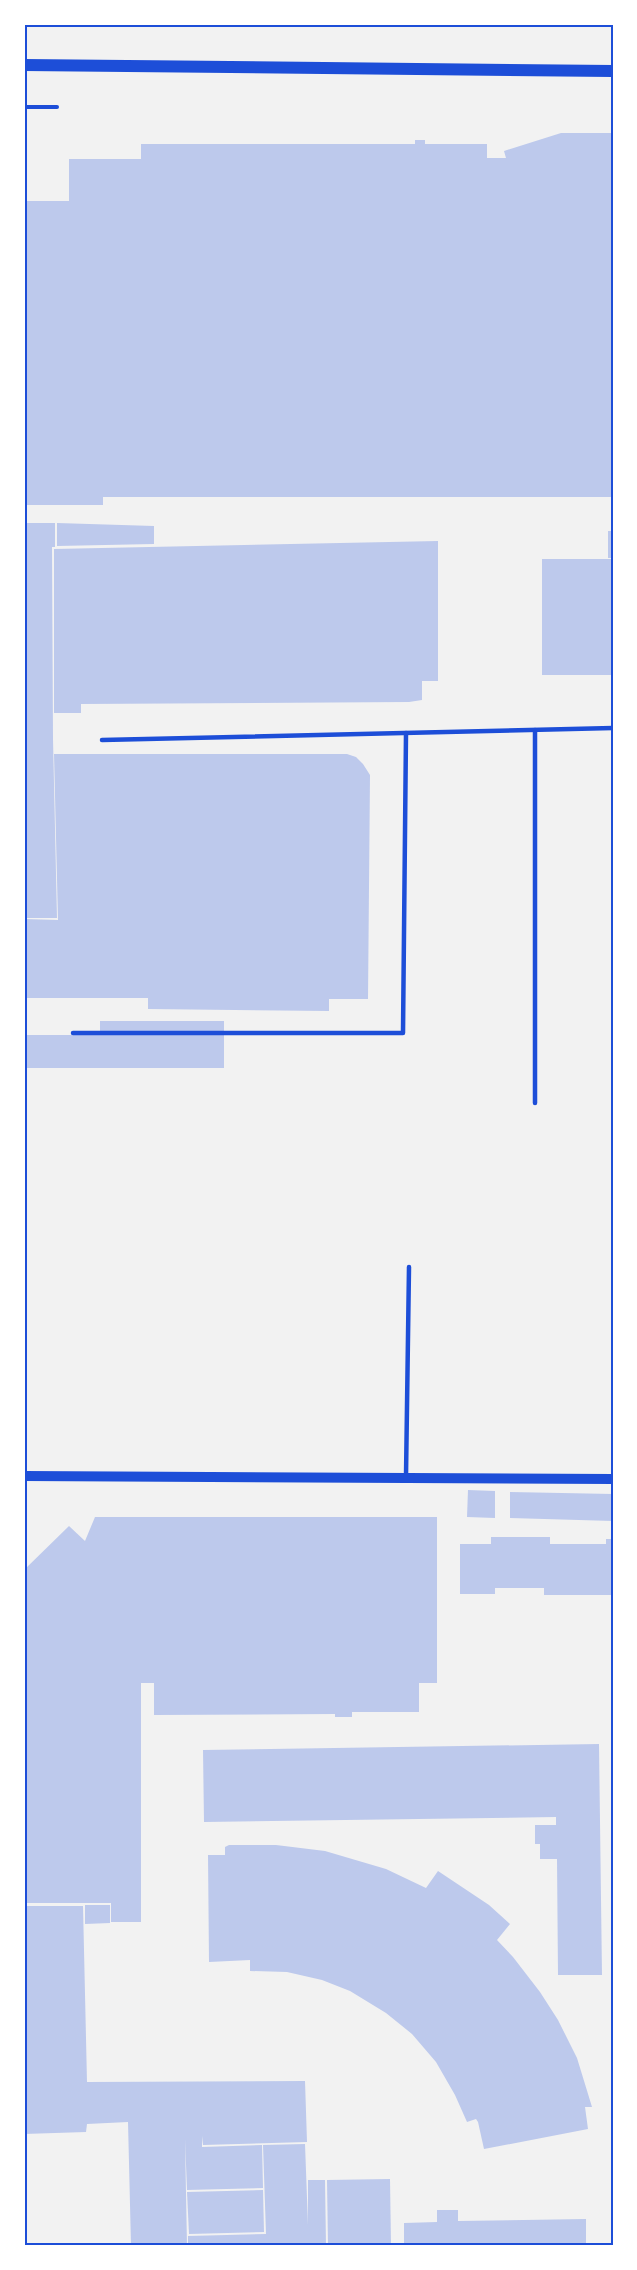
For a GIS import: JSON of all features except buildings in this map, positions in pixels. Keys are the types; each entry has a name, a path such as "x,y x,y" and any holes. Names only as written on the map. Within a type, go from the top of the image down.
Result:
{"main road":[{"path":"24,65 613,71"}],"street":[{"path":"24,1476 613,1479"}],"lane":[{"path":"102,740 613,728"},
{"path":"535,730 535,1103"},
{"path":"73,1033 403,1033 406,733"},
{"path":"406,1479 409,1268"}],"path":[{"path":"24,107 57,107"}]}
